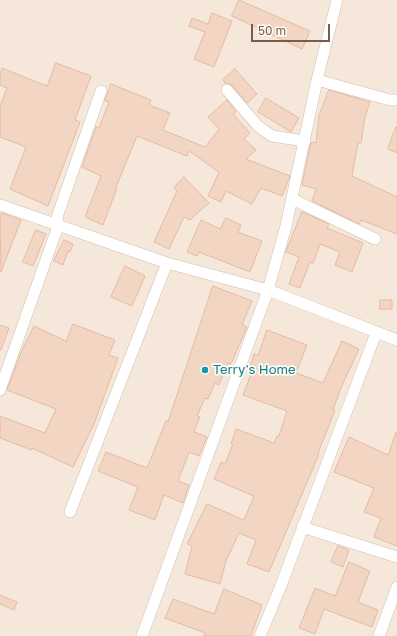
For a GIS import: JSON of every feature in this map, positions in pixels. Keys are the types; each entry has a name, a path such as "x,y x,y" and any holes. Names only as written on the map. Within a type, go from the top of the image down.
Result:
{"street":[{"path":"142,636 268,290 292,199 317,80 337,0"},
{"path":"317,80 390,100 397,100"},
{"path":"227,90 258,126 272,136 305,141"},
{"path":"0,390 58,226 57,217 101,91"},
{"path":"292,199 375,239"},
{"path":"0,205 167,263 268,290 397,340"},
{"path":"70,512 167,263"},
{"path":"260,636 376,333"},
{"path":"302,527 397,557"},
{"path":"379,636 397,587"}],"shaded area":[{"path":"0,0 397,0 397,636 0,636"}],"building":[{"path":"239,0 310,31 302,49 232,16"},
{"path":"212,13 232,21 214,67 194,59 205,32 189,26 192,18 208,24"},
{"path":"56,63 91,76 75,120 80,122 48,206 10,189 26,147 0,137 0,106 7,88 0,85 0,74 2,68 47,86"},
{"path":"235,69 257,94 247,103 232,85 225,83 223,80"},
{"path":"111,84 151,100 149,105 170,113 163,130 205,147 219,129 208,117 227,100 236,112 233,114 250,133 244,139 256,150 246,159 290,176 282,196 261,188 252,204 226,191 221,202 208,196 219,172 189,151 187,156 137,136 116,187 117,188 103,225 85,217 101,176 82,167 96,127 99,128 109,102 105,101"},
{"path":"329,90 370,102 365,117 361,143 358,143 352,176 397,197 397,234 361,220 359,224 312,201 316,189 302,185 310,146 312,142 316,143 319,116"},
{"path":"266,98 299,118 291,132 258,112"},
{"path":"397,127 397,153 388,149"},
{"path":"184,177 209,203 190,220 184,217 169,249 154,242 177,191 174,188"},
{"path":"302,212 329,224 327,228 363,243 352,272 335,265 340,252 320,244 313,263 310,262 300,288 289,284 299,257 286,252"},
{"path":"2,213 21,220 1,272 0,220"},
{"path":"226,218 241,225 238,232 262,241 250,272 199,252 197,256 187,252 201,220 220,229"},
{"path":"36,230 46,234 33,266 23,262"},
{"path":"64,240 73,244 70,252 68,251 63,265 54,261"},
{"path":"125,266 145,276 132,306 111,297"},
{"path":"213,286 252,301 242,325 247,327 231,364 228,363 219,385 215,383 208,399 205,398 197,416 200,417 194,432 207,437 199,456 189,452 178,481 189,485 183,503 164,495 155,520 129,510 138,487 98,471 106,452 147,468 166,421 168,421"},
{"path":"380,300 392,300 392,309 380,309"},
{"path":"73,324 115,340 109,355 118,358 94,424 73,467 32,448 31,450 0,438 0,416 45,433 56,409 7,390 22,350 34,326 66,341"},
{"path":"0,325 9,328 1,350 0,350"},
{"path":"267,330 307,345 296,373 323,383 342,341 359,349 340,390 333,410 335,410 318,453 319,454 269,572 247,564 256,540 239,533 226,561 220,584 185,574 192,546 187,544 207,504 244,520 254,496 214,479 221,462 225,464 233,444 231,444 236,429 274,443 277,436 279,436 287,411 243,395 251,374 248,373 254,354 258,355"},
{"path":"396,433 397,546 374,537 381,518 364,512 374,488 334,472 349,437 388,455"},
{"path":"338,546 349,550 343,567 331,562"},
{"path":"349,562 370,571 358,602 378,610 372,627 324,609 315,634 299,628 315,588 335,596"},
{"path":"224,589 262,605 251,636 204,636 205,633 165,618 173,599 214,614"},
{"path":"0,595 17,602 14,610 0,604"}],"place":[{"name":"Terry's Home","path":"205,370"}]}
